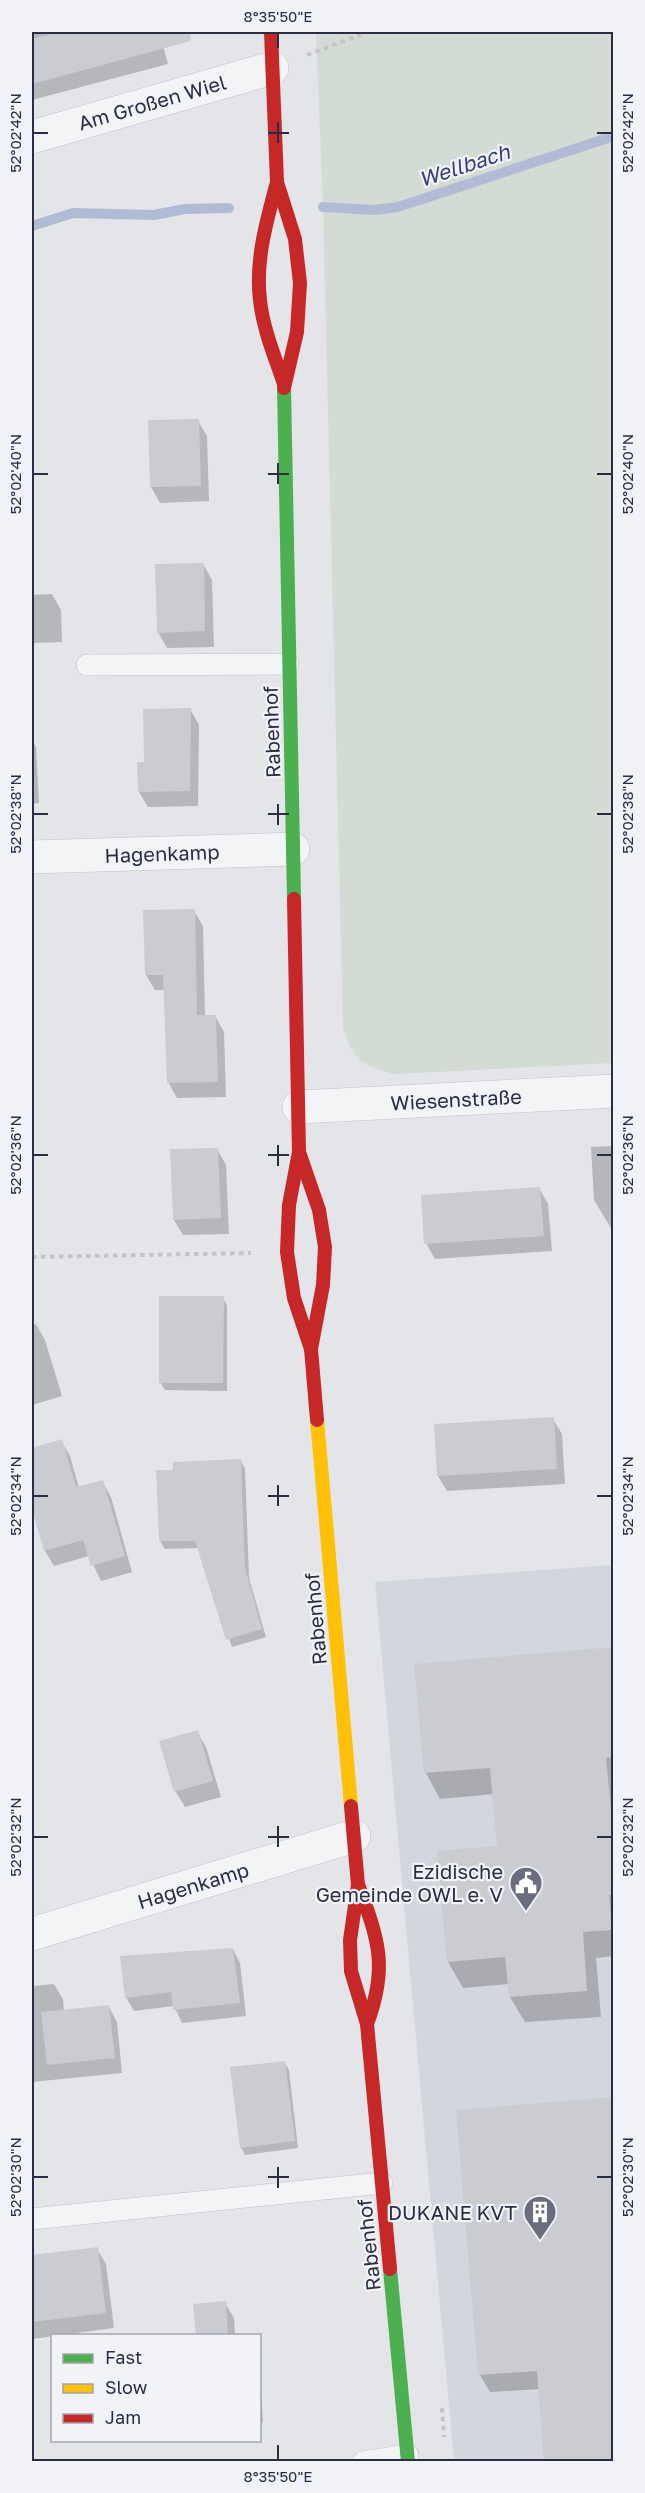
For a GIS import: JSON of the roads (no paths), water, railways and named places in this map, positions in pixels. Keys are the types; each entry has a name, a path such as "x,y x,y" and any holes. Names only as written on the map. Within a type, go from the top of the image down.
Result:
{"street":[{"name":"Rabenhof","path":"271,32 277,182 295,239 300,282 297,332 284,384 299,1152 290,1195 285,1253 294,1309 311,1349"},
{"name":"Am Großen Wiel","path":"32,136 272,68"},
{"name":"Rabenhof","path":"277,182 263,236 259,287 267,333 284,384"},
{"name":"Hagenkamp","path":"32,857 293,849"},
{"name":"Wiesenstraße","path":"298,1107 614,1091"},
{"name":"Rabenhof","path":"299,1152 315,1193 325,1247 311,1349 358,1885 348,1945 354,1995 367,2024 408,2458"},
{"name":"Hagenkamp","path":"32,1934 354,1836"},
{"name":"Rabenhof","path":"358,1885 378,1939 378,1994 367,2024"}],"lane":[{"path":"87,665 288,664"},
{"path":"32,2219 382,2182"},
{"path":"363,2462 408,2458"}],"waterway":[{"name":"Wellbach","path":"323,207 374,210 398,207 614,136"},
{"name":"Wellbach","path":"32,226 73,213 154,215 185,209 229,208"}],"place":[{"name":"Ezidische Gemeinde OWL e. V","path":"526,1912"},
{"name":"DUKANE KVT","path":"540,2241"}]}
